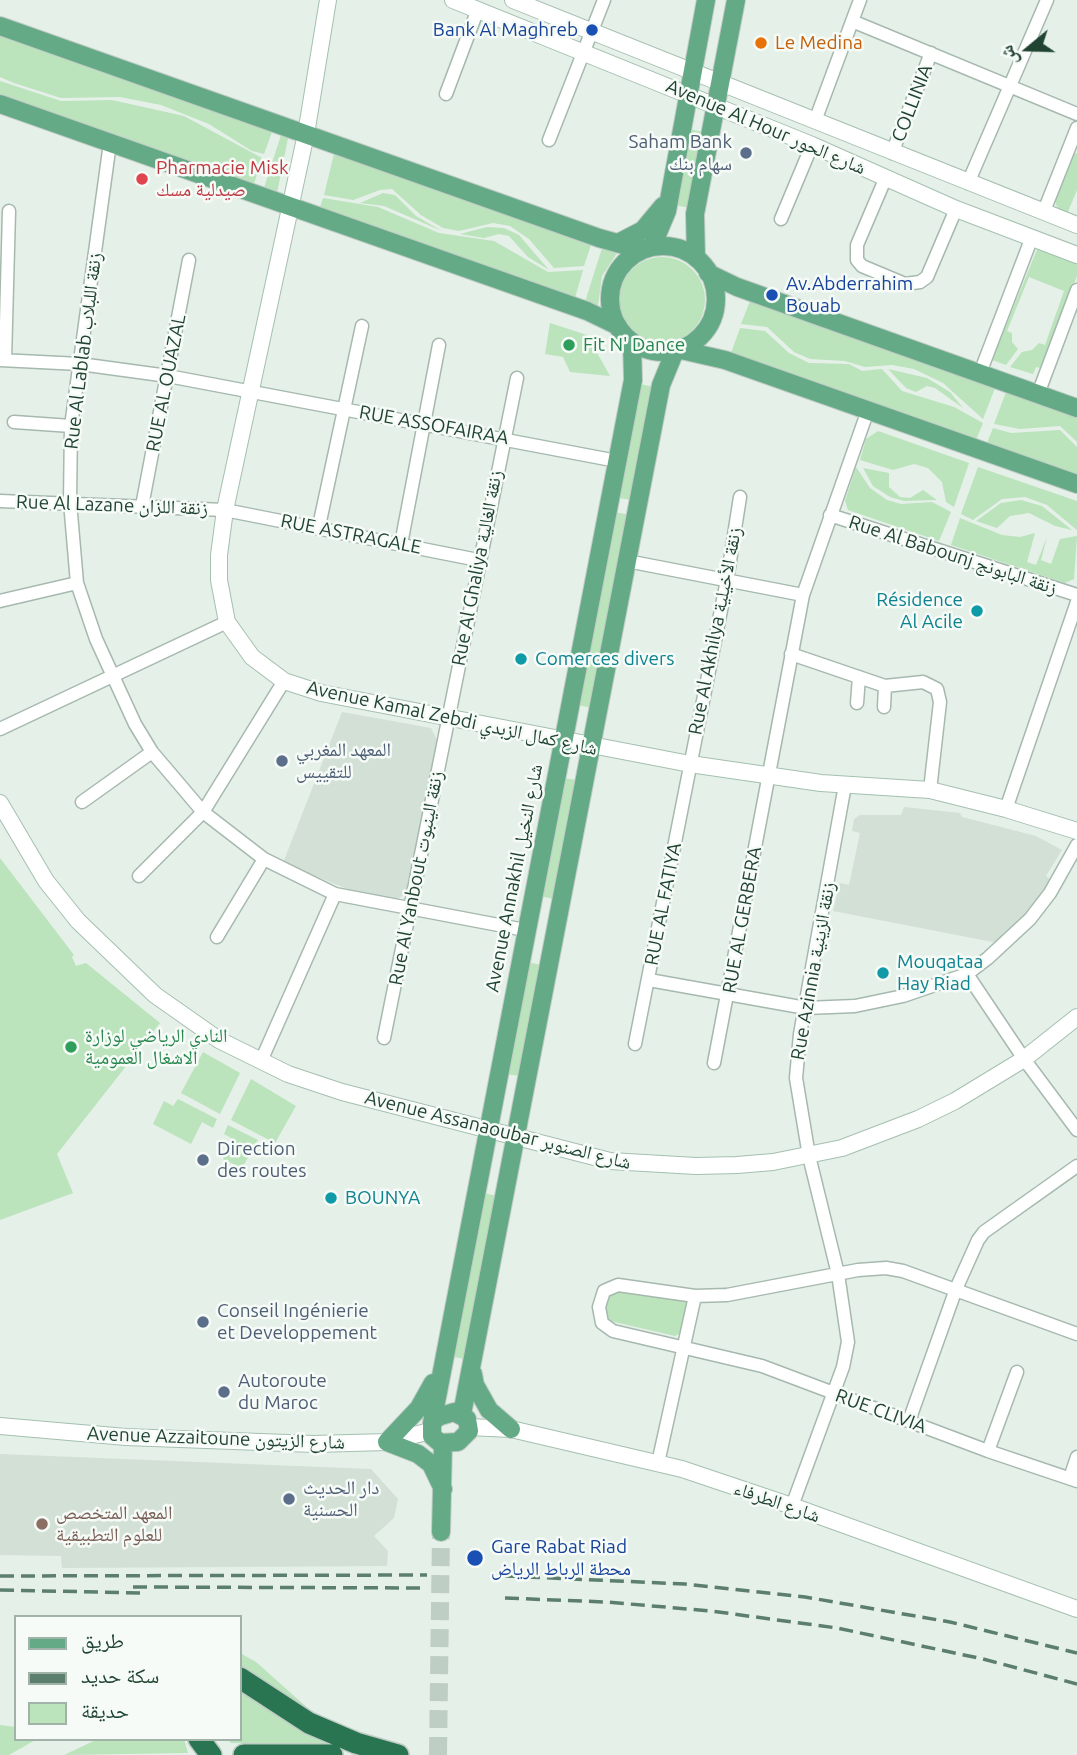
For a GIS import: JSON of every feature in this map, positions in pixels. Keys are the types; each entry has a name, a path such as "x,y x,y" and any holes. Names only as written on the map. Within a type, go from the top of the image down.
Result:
{"highway":[{"path":"242,1679 297,1716 328,1732 398,1755"},
{"path":"251,1755 332,1755"}],"main road":[{"path":"0,26 618,243 647,248 675,247 696,258 708,273 714,287 713,318 695,343 660,353 632,342 618,326 610,305 612,282 624,262 647,248 663,224 706,0"},
{"path":"696,258 695,214 736,0"},
{"path":"0,104 587,311 618,326"},
{"path":"618,243 649,225 670,194"},
{"path":"708,273 737,287 1077,408"},
{"name":"Avenue Annakhil شارع النخيل","path":"442,1532 443,1489 435,1432 442,1360 633,380 632,342"},
{"path":"678,350 725,360 1077,484"},
{"path":"466,1421 442,1415 435,1432 461,1440 466,1421 472,1366 661,385 678,350"},
{"path":"442,1360 428,1396 387,1442 418,1454 431,1464 443,1489"},
{"path":"472,1366 480,1398 494,1416 512,1429"}],"street":[{"name":"Avenue Kamal Zebdi شارع كمال الزبدي","path":"328,0 306,134 225,510 219,580 227,622 252,657 285,681 321,693 563,742 690,764 845,785 930,790 1006,809 1077,831"},
{"name":"Avenue Al Hour شارع الحور","path":"453,0 688,93 956,209 1077,255"},
{"name":"Avenue Al Hour شارع الحور","path":"513,0 1077,225"},
{"path":"549,140 604,0"},
{"path":"815,121 860,0"},
{"path":"968,183 1047,0"},
{"path":"446,94 478,9"},
{"path":"852,21 1077,114"},
{"name":"COLLINIA","path":"892,153 931,53"},
{"path":"1044,211 1077,128"},
{"name":"Rue Al Lablab زنقة اللبلاب","path":"110,143 71,426 69,502 77,583 113,678 152,752 203,812 264,859 335,894 525,930"},
{"path":"781,219 812,145"},
{"path":"886,177 857,245 857,260 862,266 905,284 920,282 927,277 956,209"},
{"path":"2,360 9,211"},
{"path":"980,373 1032,237"},
{"name":"RUE AL OUAZAL","path":"142,506 189,260"},
{"path":"1038,394 1077,290"},
{"path":"319,526 362,326"},
{"path":"401,544 439,345"},
{"name":"RUE ASSOFAIRAA","path":"2,360 80,364 168,376 617,460"},
{"name":"Rue Al Ghaliya زنقة الغالية","path":"449,717 478,560 517,378"},
{"name":"RUE AL GERBERA","path":"714,1063 750,885 766,776 803,595 868,410"},
{"path":"14,422 71,426"},
{"name":"Rue Al Akhilya زنقة الأخيلية","path":"690,764 727,580 740,497"},
{"name":"Rue Al Lazane زنقة اللزان","path":"0,501 225,510"},
{"name":"RUE ASTRAGALE","path":"225,510 319,526 478,560"},
{"name":"Rue Al Babounj زنقة البابونج","path":"830,515 1077,595"},
{"path":"627,561 803,595"},
{"path":"0,601 77,583"},
{"path":"1006,809 1077,602"},
{"path":"0,729 227,622"},
{"path":"791,654 885,686 923,682 937,689 940,695 930,790"},
{"path":"857,703 859,677"},
{"path":"139,876 203,812 285,681"},
{"path":"884,707 885,686"},
{"name":"Rue Al Yanbout زنقة الينبوت","path":"384,1038 449,717"},
{"path":"82,802 152,752"},
{"name":"RUE AL FATIYA","path":"635,1044 690,764"},
{"name":"Rue Azinnia زنقة الزينية","path":"792,1506 833,1394 848,1342 838,1274 809,1156 796,1078 845,785"},
{"name":"Avenue Assanaoubar شارع الصنوبر","path":"0,803 46,881 104,949 172,1009 219,1040 261,1061 342,1092 610,1161 637,1164 737,1165 809,1156 842,1148 918,1119 988,1083 1024,1059 1077,1017"},
{"path":"649,980 806,1008 879,1002 967,974 1030,919 1066,870 1077,845"},
{"path":"217,937 264,859"},
{"path":"261,1061 335,894"},
{"path":"967,974 1024,1059 1077,1130"},
{"path":"909,1421 956,1289 984,1232 1077,1166"},
{"name":"RUE CLIVIA","path":"1074,1480 988,1451 762,1366 685,1345 609,1329 600,1318 604,1291 618,1285 695,1296 755,1291 838,1274 886,1268 956,1289 1076,1332"},
{"path":"658,1463 695,1296"},
{"path":"988,1451 1017,1372"},
{"name":"شارع الطرفاء","path":"466,1421 658,1463 792,1506 1077,1609"},
{"name":"Avenue Azzaitoune شارع الزيتون","path":"0,1426 126,1437 314,1444 387,1442 435,1432"},
{"path":"1074,1480 1077,1457"}],"shaded area":[{"path":"342,712 431,728 437,740 408,893 393,901 360,894 283,863"},
{"path":"904,807 960,813 962,817 1036,836 1062,850 1046,876 1051,880 1026,914 998,943 833,911 840,883 849,885 860,833 852,831 854,819 860,815 901,815"},
{"name":"دار الحديث الحسنية","path":"0,1454 371,1469 398,1499 394,1518 374,1536 388,1551 387,1566 62,1568 61,1556 0,1555"}],"green space":[{"path":"0,36 272,132 264,154 252,151 209,124 161,105 120,97 61,98 0,77"},
{"path":"0,81 61,101 112,100 184,116 262,158 254,184 0,94"},
{"path":"689,129 703,132 689,208 675,205"},
{"path":"281,135 288,138 277,193 264,188"},
{"path":"1074,152 1077,154 1077,190 1067,214 1058,210 1055,201"},
{"path":"334,154 591,245 584,266 554,268 529,239 510,226 493,223 459,231 443,228 421,215 392,189 380,190 353,200 324,195"},
{"path":"383,193 395,195 416,216 442,231 384,206 360,203"},
{"path":"323,198 378,207 439,233 494,241 548,272 583,270 575,298 320,207"},
{"path":"487,227 504,228 519,235 549,270 528,257 509,236 499,234 484,238 460,234"},
{"path":"1038,247 1077,258 1077,276 1040,368 1036,367 1033,374 1010,367 1022,352 1032,350 1039,343 1045,345 1064,291 1029,277 1007,331 1012,333 1012,342 1018,349 1006,365 992,360"},
{"path":"602,248 617,253 602,276 598,306 585,302"},
{"path":"662,257 678,261 692,270 701,284 705,300 701,316 692,330 678,339 662,343 646,339 632,330 623,316 619,300 623,284 632,270 646,261"},
{"path":"750,301 995,388 983,419 943,383 914,369 892,365 865,367 845,361 810,359 794,352 767,327 741,324"},
{"name":"Fit N' Dance","path":"550,323 587,335 610,376 570,372 563,357 545,354"},
{"path":"740,328 765,331 789,353 809,363 849,364 862,371 882,369 902,391 954,407 983,423 976,440 731,353"},
{"path":"888,369 927,378 950,392 963,408 935,388 927,386 916,392 906,388"},
{"path":"640,384 654,387 632,500 618,498"},
{"path":"1006,392 1077,417 1077,442 1060,426 1020,429 994,424"},
{"path":"993,428 1011,433 1060,430 1077,447 1077,475 987,443"},
{"path":"878,431 969,463 954,507 946,502 942,482 928,468 914,464 893,470 860,460 866,439"},
{"path":"856,467 870,488 887,500 901,504 932,502 951,512 939,541 848,510 845,501"},
{"path":"978,467 1077,501 1077,530 1047,505 1025,497 1002,499 973,520 961,514"},
{"path":"863,468 889,473 889,487 900,497 910,498 923,490 937,500 904,501 890,497 873,486"},
{"path":"1021,500 1042,506 1072,530 1055,526 1029,513 1010,516 997,528 976,521 1001,503"},
{"path":"615,512 629,515 592,708 578,705"},
{"path":"960,518 1002,535 1020,537 1035,533 1027,562 1036,565 1047,537 1041,560 1051,564 1060,539 1077,536 1074,579 1065,583 951,545"},
{"path":"563,778 577,780 554,899 540,896"},
{"name":"النادي الرياضي لوزارة الاشغال العمومية","path":"0,858 74,955 72,957 76,966 86,963 160,1023 57,1154 73,1193 0,1220"},
{"path":"527,962 541,965 520,1076 505,1074"},
{"path":"203,1052 240,1073 220,1114 181,1093"},
{"path":"251,1079 296,1106 275,1143 231,1120"},
{"path":"178,1099 217,1119 213,1128 202,1122 191,1144 153,1124 164,1101 173,1106"},
{"path":"228,1125 258,1140 242,1168 223,1159 233,1139 224,1134"},
{"path":"483,1193 497,1196 464,1359 450,1356"},
{"path":"617,1291 684,1300 689,1308 683,1332 675,1336 610,1321 605,1313 607,1295"},
{"path":"242,1654 256,1662 320,1719 242,1672"},
{"path":"242,1685 338,1745 229,1741 242,1741"},
{"path":"0,1725 14,1727 14,1741 34,1741 9,1755 0,1755"},
{"path":"94,1741 185,1741 188,1753 64,1755"}],"tunnel":[{"path":"438,1755 441,1532"}],"railway":[{"path":"0,1576 427,1575"},
{"path":"505,1576 685,1584 805,1597 950,1622 1077,1653"},
{"path":"133,1587 426,1588"},
{"path":"0,1590 143,1593"},
{"path":"505,1598 606,1602 711,1611 837,1628 983,1659 1077,1684"}],"place":[{"name":"Bank Al Maghreb","path":"592,30"},
{"name":"Le Medina","path":"761,43"},
{"name":"Saham Bank سهام بنك","path":"746,153"},
{"name":"Pharmacie Misk صيدلية مسك","path":"142,179"},
{"name":"Av.Abderrahim Bouab","path":"772,295"},
{"name":"Fit N' Dance","path":"569,345"},
{"name":"Résidence Al Acile","path":"977,611"},
{"name":"Comerces divers","path":"521,659"},
{"name":"المعهد المغربي للتقييس","path":"282,761"},
{"name":"Mouqataa Hay Riad","path":"883,973"},
{"name":"النادي الرياضي لوزارة الاشغال العمومية","path":"71,1047"},
{"name":"Direction des routes","path":"203,1160"},
{"name":"BOUNYA","path":"331,1198"},
{"name":"Conseil Ingénierie et Developpement","path":"203,1322"},
{"name":"Autoroute du Maroc","path":"224,1392"},
{"name":"دار الحديث الحسنية","path":"289,1499"},
{"name":"المعهد المتخصص للعلوم التطبيقية","path":"42,1524"},
{"name":"Gare Rabat Riad محطة الرباط الرياض","path":"475,1558"}]}
